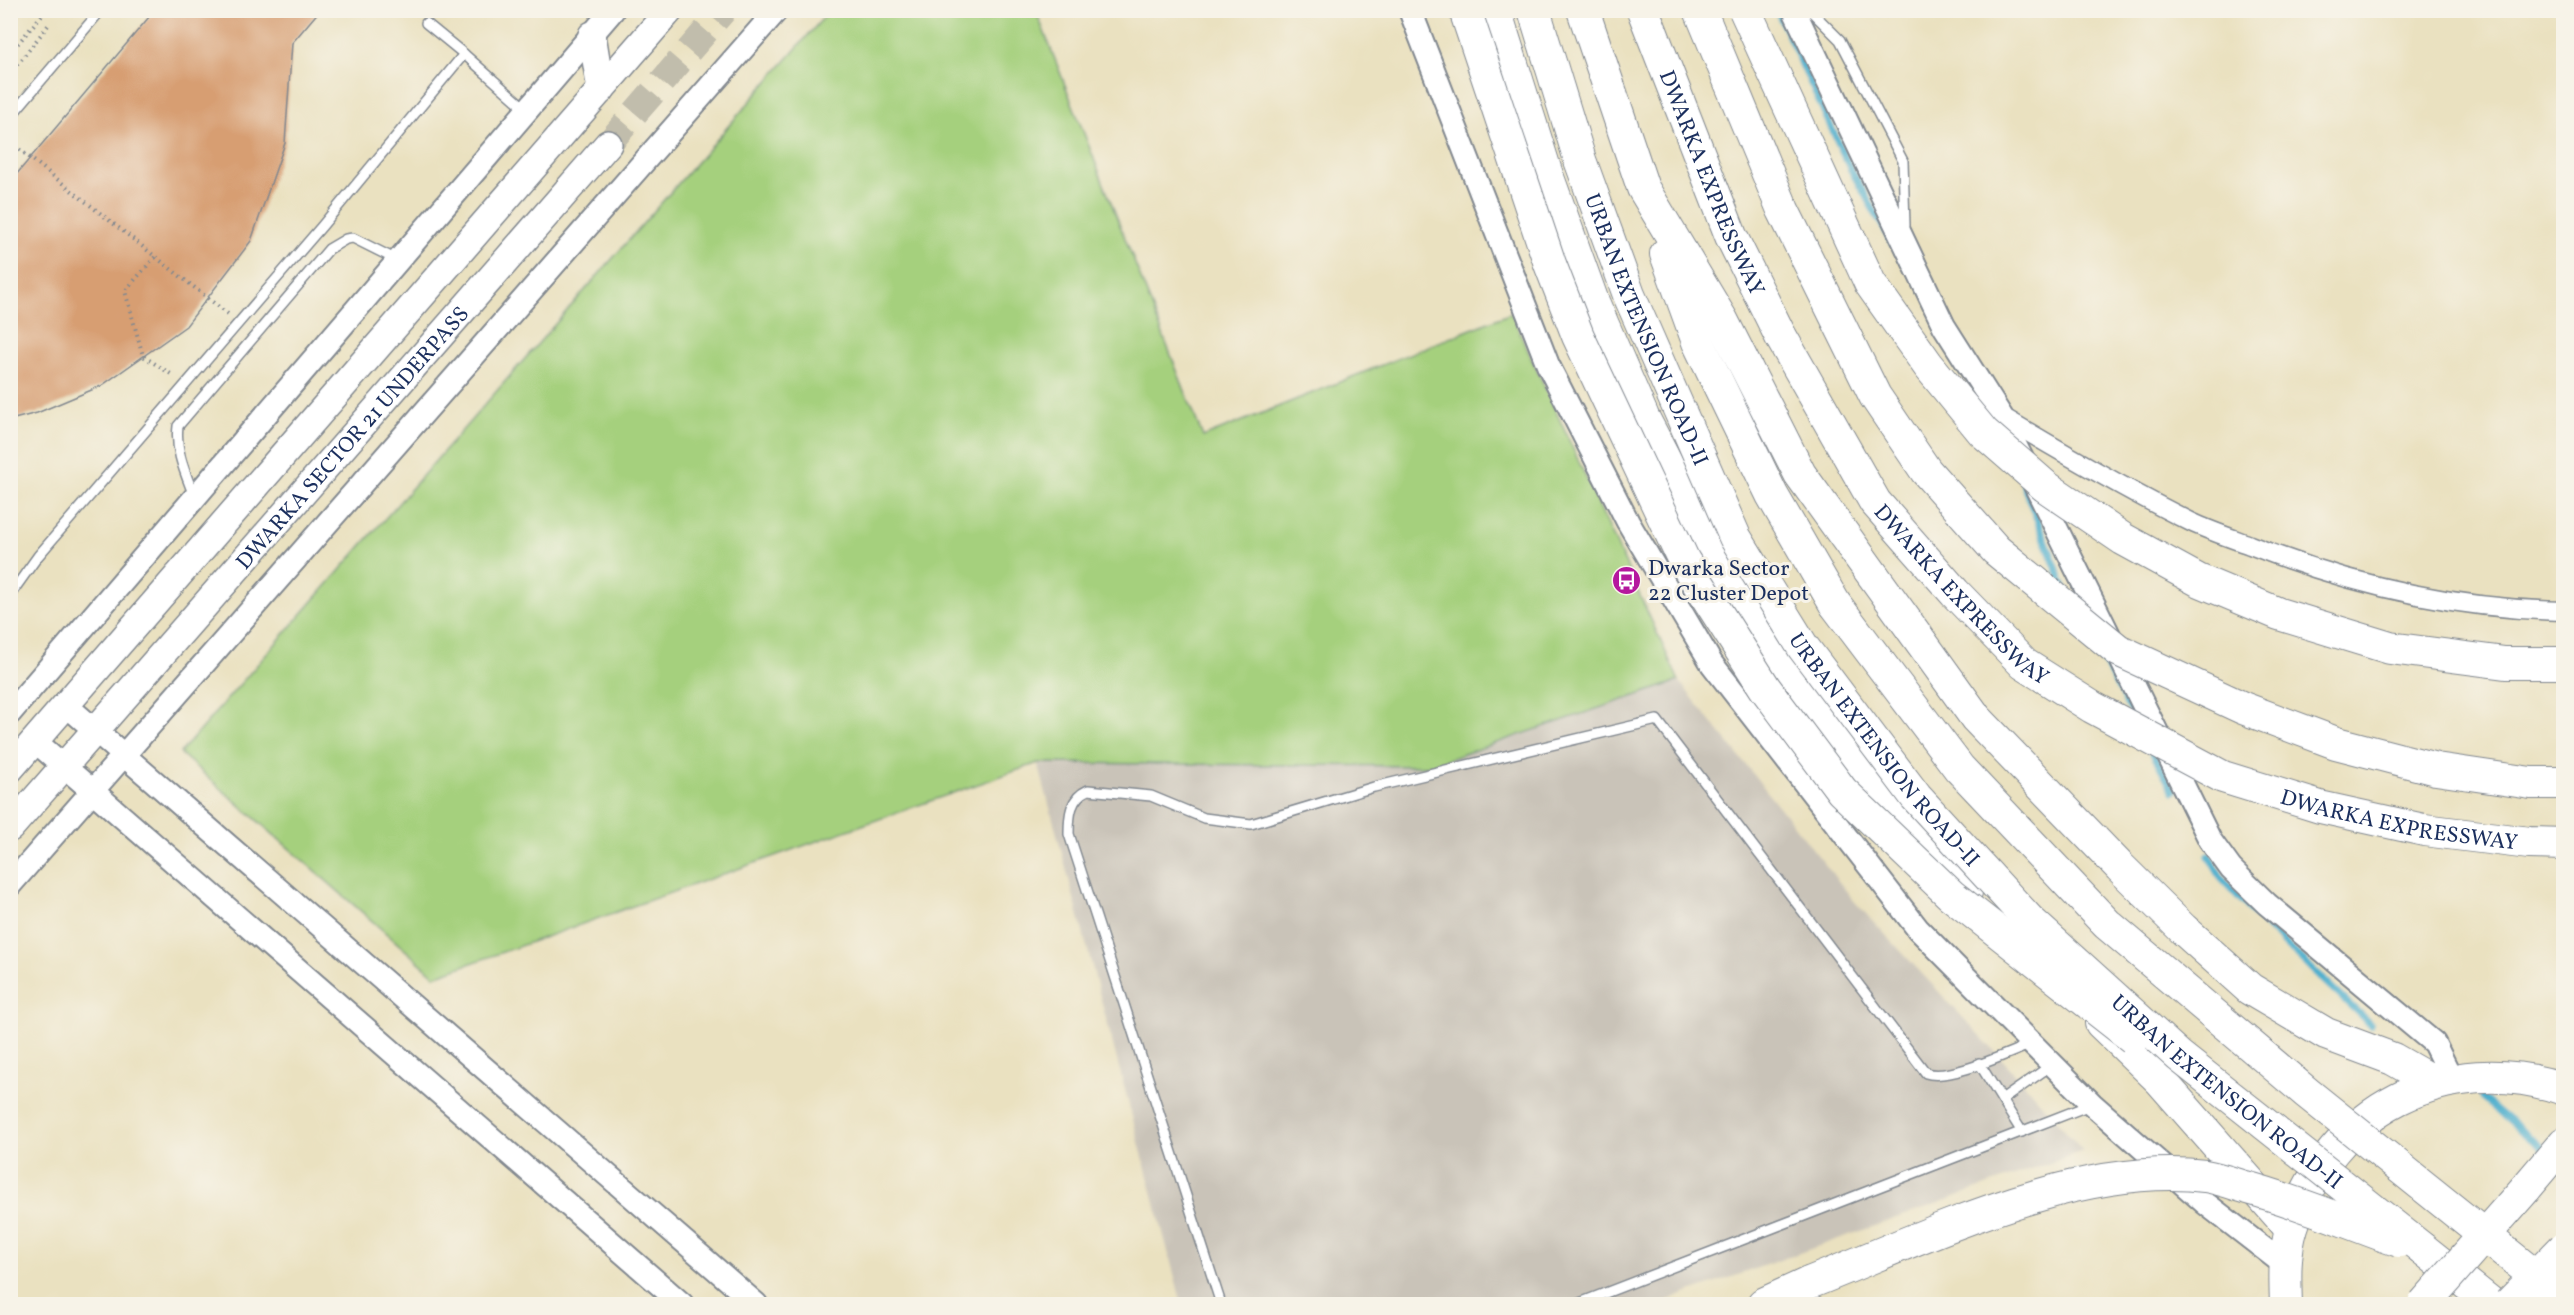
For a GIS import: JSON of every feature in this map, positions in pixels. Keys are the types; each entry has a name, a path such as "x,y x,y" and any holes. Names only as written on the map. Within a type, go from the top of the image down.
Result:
{"highway":[{"path":"1465,10 1550,264 1578,336 1684,561 1765,688 1842,791 1951,895 2129,1037 2179,1056"},
{"path":"1495,10 1546,172 1593,302 1643,417 1729,584 1795,685 1864,773 1959,885 2160,1080 2291,1229"},
{"name":"URBAN EXTENSION ROAD-II","path":"1534,10 1580,160 1629,295 1735,537 1803,648 1916,797 2029,920 2179,1056 2492,1305"},
{"path":"1583,10 1643,188 1722,320 1800,474 1976,718 2120,867 2183,929 2250,989 2326,1034 2394,1059 2444,1082"},
{"name":"DWARKA EXPRESSWAY","path":"1643,10 1731,236 1780,335 1875,502 1955,593 2024,664 2092,707 2223,777 2320,807 2424,830 2529,843 2564,844"},
{"path":"1700,10 1784,210 1875,396 1926,471 1996,550 2118,650 2243,708 2336,743 2436,769 2531,783 2564,783"},
{"path":"1745,10 1870,283 1928,365 1983,432 2045,486 2123,540 2198,580 2279,614 2390,648 2505,663 2564,663"},
{"name":"URBAN EXTENSION ROAD-II","path":"1643,188 1698,342 1772,495 1835,604 1959,768 2107,924 2307,1093 2564,1299"},
{"path":"2286,1305 2285,1265 2291,1229 2312,1178 2345,1136 2388,1102 2444,1082 2485,1075 2535,1079 2564,1089"},
{"path":"2424,1305 2564,1143"},
{"path":"1763,1305 1809,1283 1956,1225 2051,1192 2100,1179 2153,1173 2207,1176 2276,1195 2422,1249"},
{"path":"2509,1305 2564,1248"}],"main road":[{"path":"10,769 670,10"},
{"path":"592,35 601,90"},
{"name":"DWARKA SECTOR 21 UNDERPASS","path":"10,828 608,144"}],"street":[{"path":"10,713 613,10"},
{"path":"10,885 94,792 123,756 777,10"},
{"path":"1410,10 1548,365 1628,522 1712,664 1918,929 2092,1104 2205,1203 2285,1265"},
{"path":"1794,10 1944,326 2001,416 2210,840 2231,869 2267,904 2434,1043 2444,1082"},
{"path":"2001,416 2083,465 2193,523 2294,562 2404,594 2508,610 2564,611"},
{"path":"66,705 756,1305"},
{"path":"35,741 682,1305"}],"lane":[{"path":"10,117 101,10"},
{"path":"1810,10 1840,40 1903,161 1905,243"},
{"path":"426,23 528,110"},
{"path":"10,595 38,556 464,54"},
{"path":"194,498 180,460 176,440 178,426 298,283 329,249 346,239 353,238 399,262"},
{"path":"1221,1305 1069,834 1075,798 1088,790 1151,796 1204,818 1251,824 1374,787 1657,720 1926,1073 1941,1075 2032,1044"},
{"path":"1979,1063 2022,1132"},
{"path":"2002,1100 2053,1064"},
{"path":"1577,1305 2092,1104"}],"path":[{"path":"10,53 46,10"},
{"path":"10,74 50,24"},
{"path":"10,142 238,322"},
{"path":"155,257 125,291 143,356 185,383"}],"shaded area":[{"path":"1679,681 1855,902 2010,1068 2083,1151 1657,1304 1182,1304 1038,763 1428,766"}],"green space":[{"path":"830,10 1036,11 1203,437 1511,313 1679,681 1428,766 1038,763 435,976 180,753"}],"building":[{"path":"155,10 320,10 292,43 285,143 251,241 186,326 101,386 37,413 10,420 10,182"}],"waterway":[{"path":"1777,10 1850,168 1893,244"},
{"path":"2024,486 2065,590"},
{"path":"2098,650 2134,717"},
{"path":"2153,753 2174,791"},
{"path":"2209,856 2222,879 2258,918 2371,1025"},
{"path":"2482,1098 2547,1152"}],"tunnel":[{"path":"608,144 724,10"}],"place":[{"name":"Dwarka Sector 22 Cluster Depot","path":"1627,580"}]}
